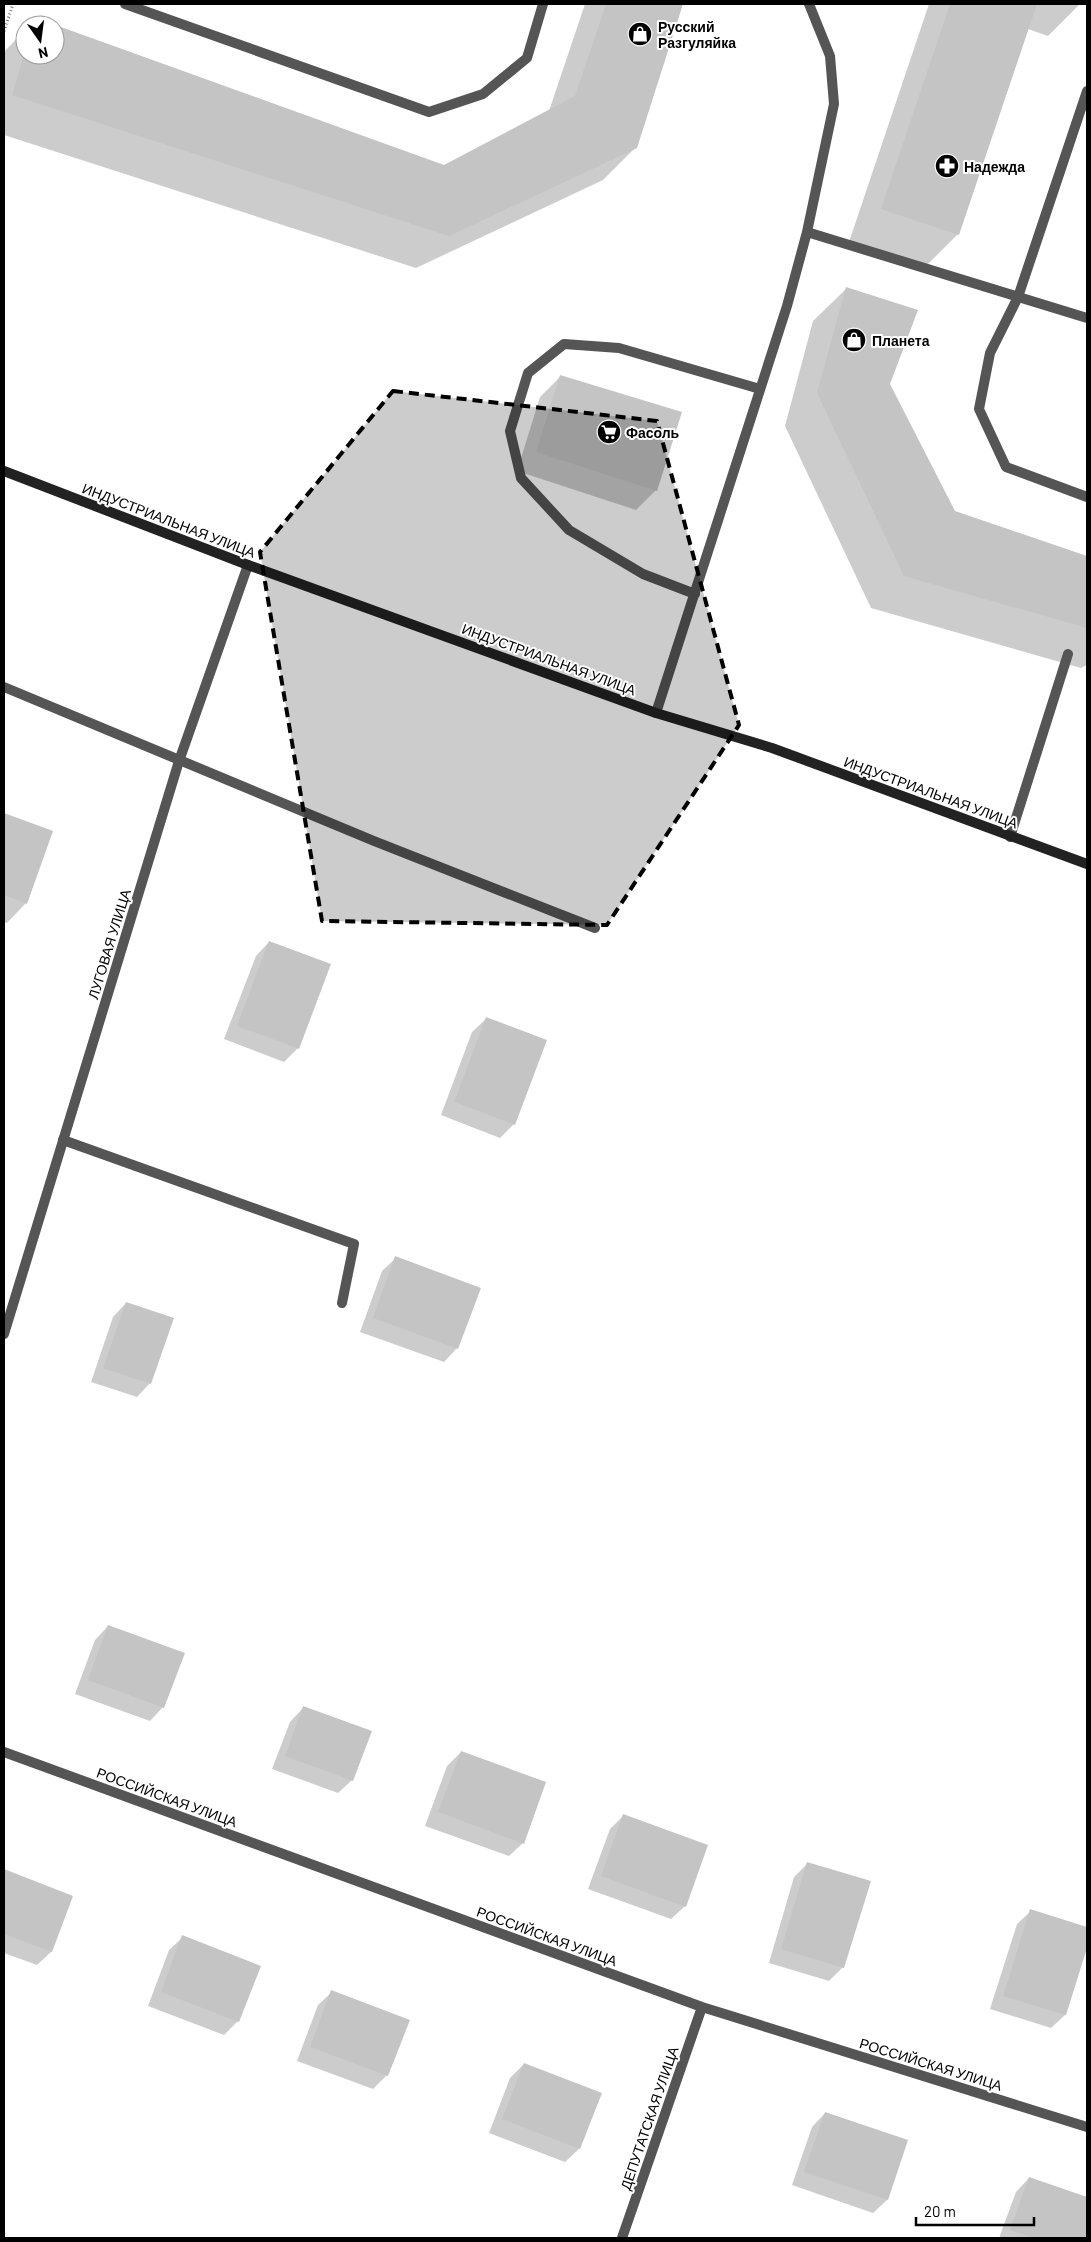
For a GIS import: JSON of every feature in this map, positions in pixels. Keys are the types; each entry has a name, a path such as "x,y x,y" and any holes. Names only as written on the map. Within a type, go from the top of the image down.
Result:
{"street":[{"path":"125,4 429,112 483,94 527,58 543,4"},
{"path":"656,713 787,306 807,232 834,104 830,56 809,4"},
{"path":"1087,91 1018,297 990,353 979,409 1006,467 1087,497"},
{"path":"807,232 1087,318"},
{"path":"695,594 643,574 569,530 521,478 510,431 528,373 564,344 619,348 760,389"},
{"name":"ИНДУСТРИАЛЬНАЯ УЛИЦА","path":"4,471 248,565 656,713 772,748 1087,864"},
{"name":"ЛУГОВАЯ УЛИЦА","path":"4,1334 179,761 248,565"},
{"path":"1010,836 1068,654"},
{"path":"4,687 374,841 595,928"},
{"path":"63,1140 354,1244 342,1303"},
{"name":"РОССИЙСКАЯ УЛИЦА","path":"4,1752 702,2007 1087,2127"},
{"name":"ДЕПУТАТСКАЯ УЛИЦА","path":"622,2238 702,2007"}],"path":[{"path":"4,31 12,4"}],"highlighted area":[{"path":"393,391 657,421 739,725 607,925 322,921 260,552"}],"building":[{"path":"606,4 683,4 637,148 449,236 12,95 21,65 65,65 65,28 444,165 575,96"},
{"path":"950,4 1037,4 959,235 881,209"},
{"path":"846,287 918,310 890,384 955,511 1087,556 1087,628 904,576 817,393"},
{"name":"Фасоль","path":"560,375 682,412 657,491 536,452"},
{"path":"4,813 53,831 27,904 4,895"},
{"path":"269,941 331,964 299,1049 237,1026"},
{"path":"486,1017 547,1040 515,1125 454,1102"},
{"path":"395,1256 481,1288 458,1349 373,1318"},
{"path":"126,1302 174,1318 151,1384 103,1368"},
{"path":"108,1625 185,1653 164,1708 88,1680"},
{"path":"303,1706 372,1731 353,1781 285,1756"},
{"path":"461,1751 546,1782 524,1844 438,1812"},
{"path":"623,1814 708,1845 686,1907 601,1876"},
{"path":"807,1862 871,1881 844,1968 781,1949"},
{"path":"4,1869 73,1896 52,1952 4,1934"},
{"path":"1030,1909 1087,1927 1087,1948 1066,2015 1003,1996"},
{"path":"182,1935 261,1966 239,2022 161,1992"},
{"path":"331,1990 410,2020 388,2076 310,2047"},
{"path":"524,2063 602,2093 580,2149 502,2119"},
{"path":"825,2112 908,2140 888,2200 804,2172"},
{"path":"1029,2177 1087,2197 1087,2238 1034,2238 1010,2230"}],"place":[{"name":"Русский Разгуляйка","path":"640,34"},
{"name":"Надежда","path":"947,166"},
{"name":"Планета","path":"854,340"},
{"name":"Фасоль","path":"609,432"}]}
